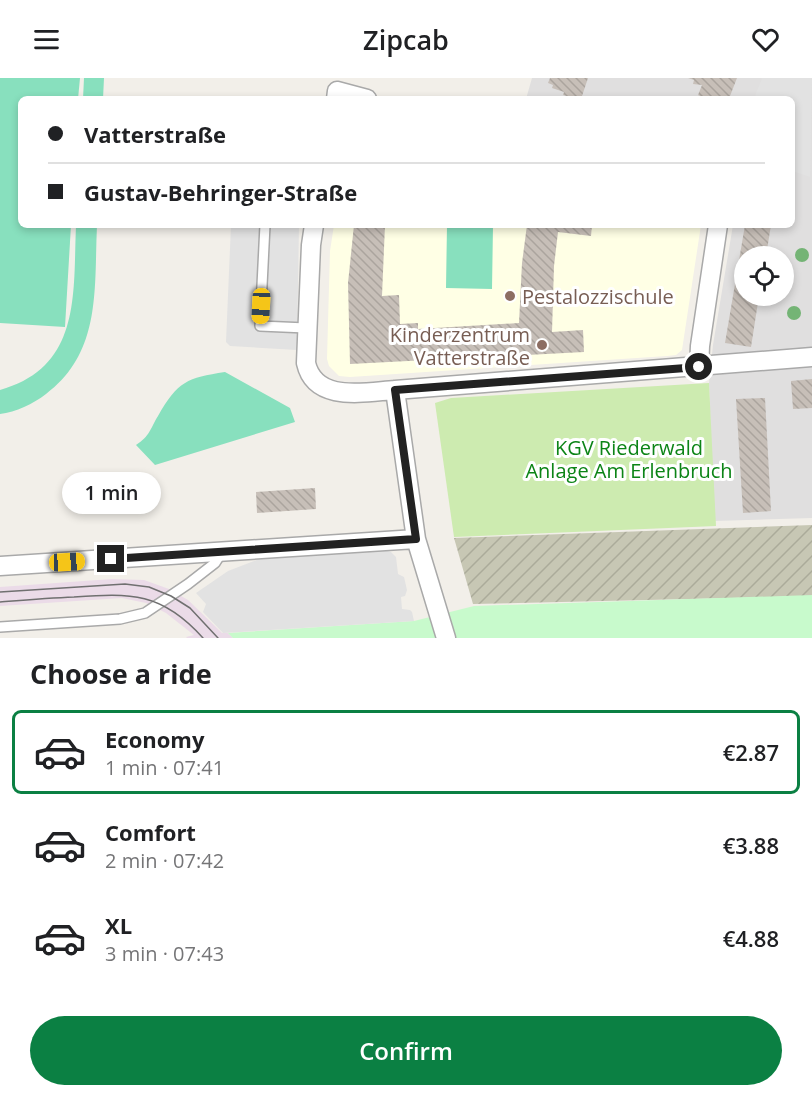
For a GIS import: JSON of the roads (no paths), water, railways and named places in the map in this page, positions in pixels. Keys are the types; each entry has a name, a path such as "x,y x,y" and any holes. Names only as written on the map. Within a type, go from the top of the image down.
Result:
{"street":[{"path":"314,228 306,328 306,363 308,371 320,386 338,392 395,390 812,357"},
{"path":"699,367 718,228"},
{"path":"395,390 416,539 446,638"},
{"path":"0,566 416,539"}],"lane":[{"path":"265,228 260,326 306,328"},
{"path":"0,627 120,619 145,613 188,584 215,562 222,552"}],"tram line":[{"path":"0,592 125,584 149,587 171,596 190,608 218,638"},
{"path":"0,602 129,596 159,604 174,612 203,638"}],"place":[{"name":"Pestalozzischule","path":"510,296"},
{"name":"Kinderzentrum Vatterstraße","path":"542,345"}],"park label":[{"name":"KGV Riederwald Anlage Am Erlenbruch","path":"629,458"}]}
